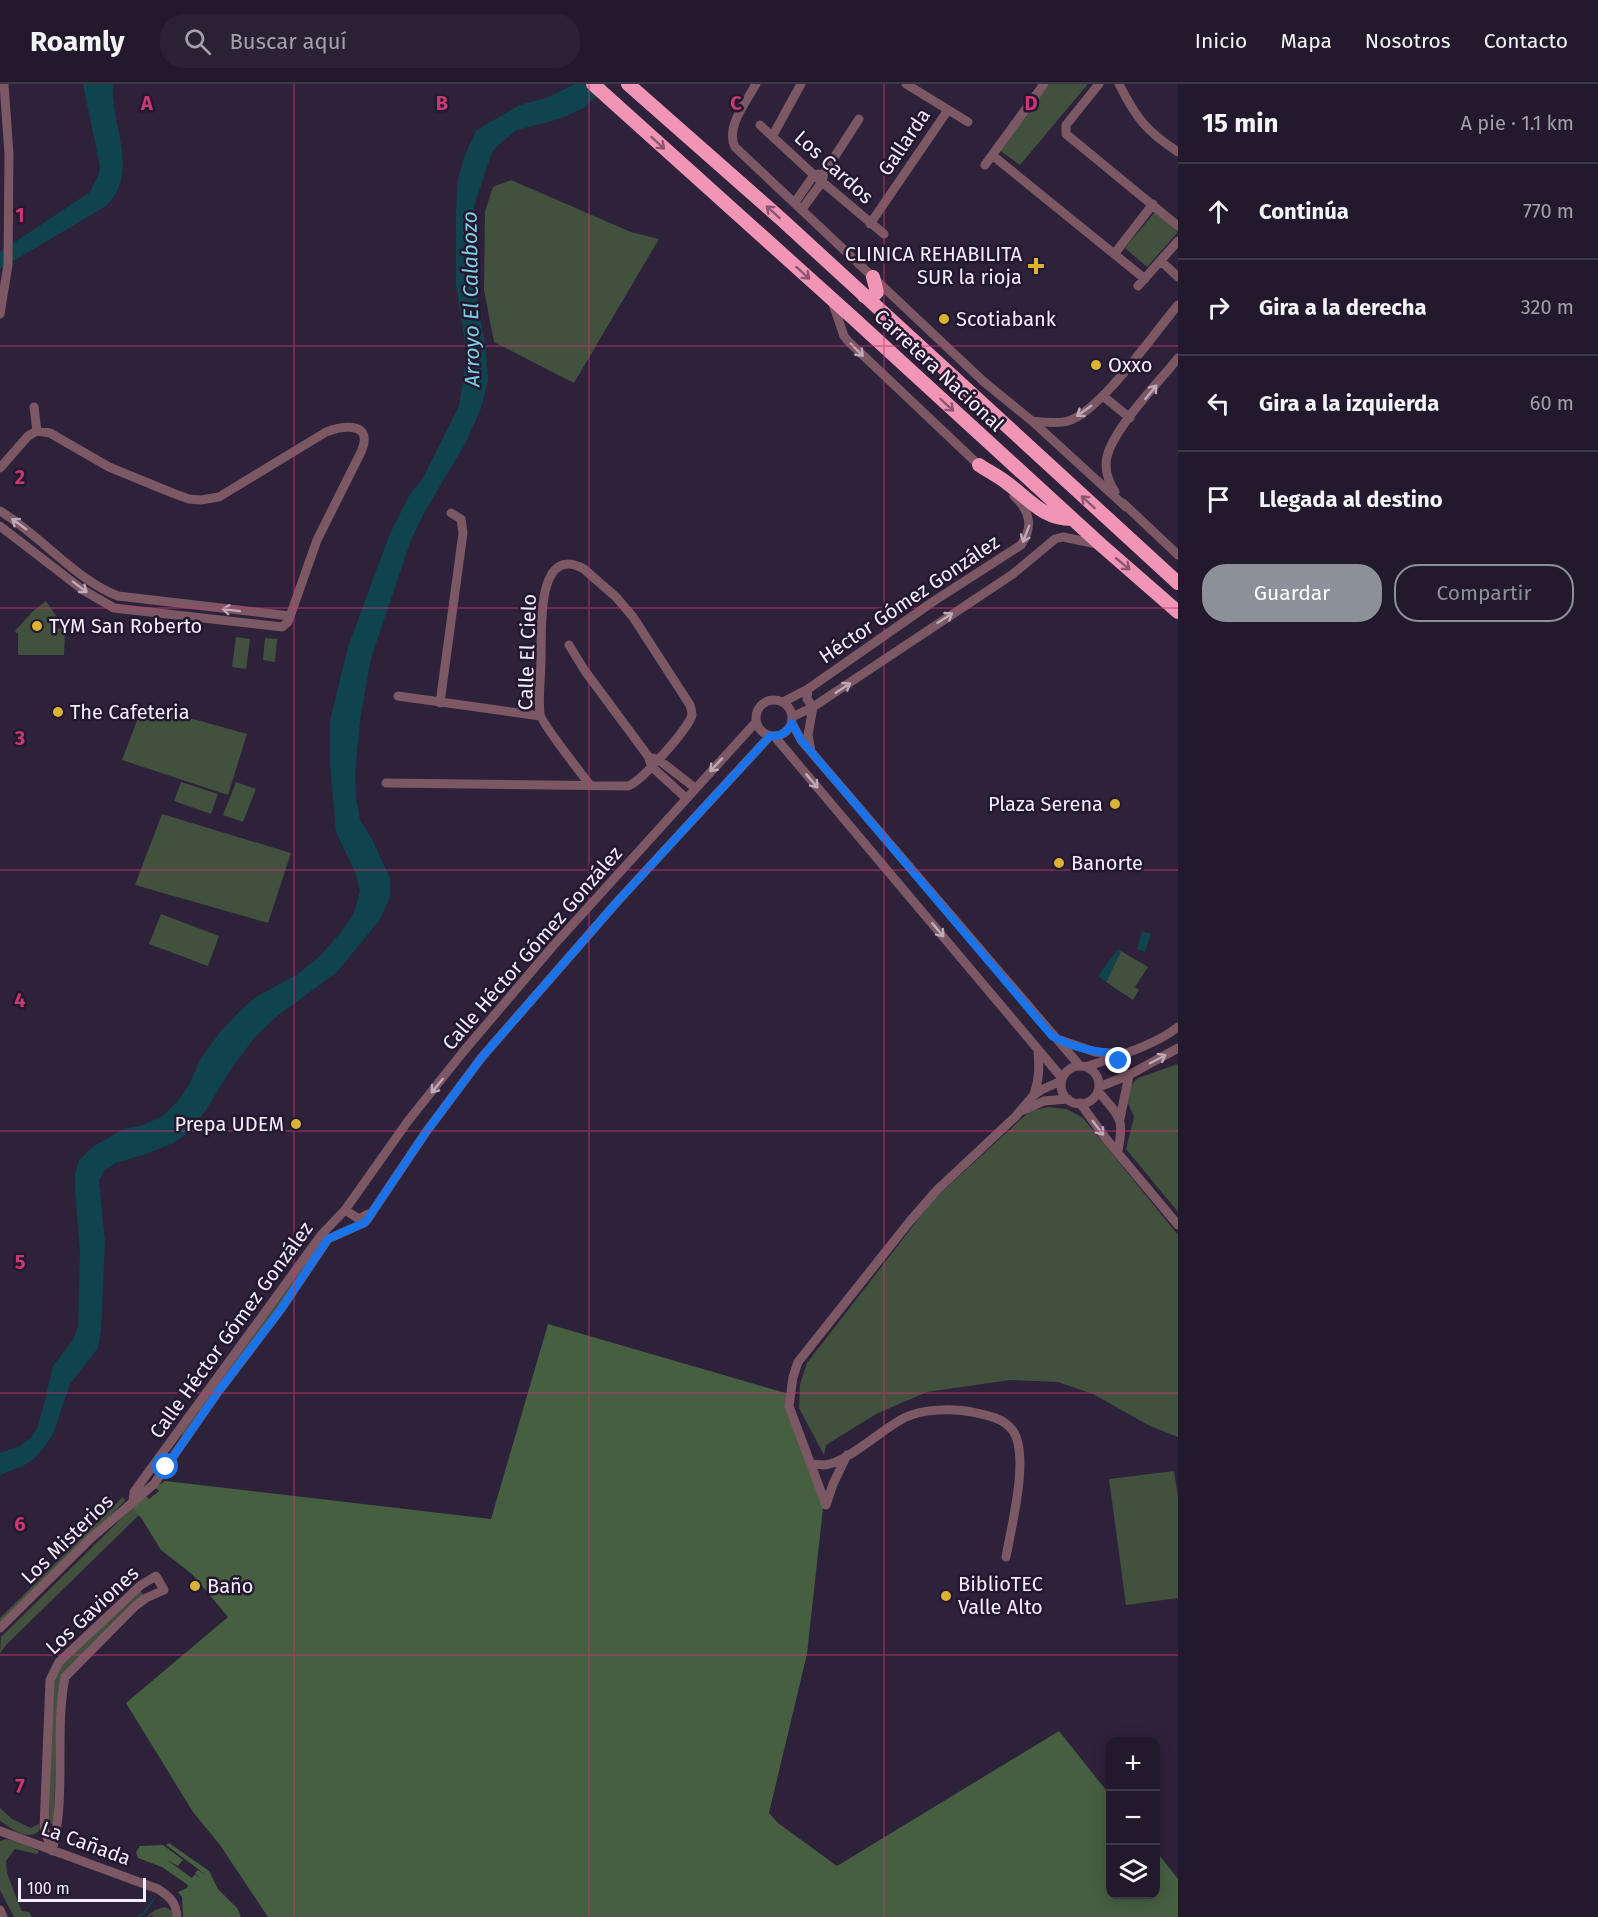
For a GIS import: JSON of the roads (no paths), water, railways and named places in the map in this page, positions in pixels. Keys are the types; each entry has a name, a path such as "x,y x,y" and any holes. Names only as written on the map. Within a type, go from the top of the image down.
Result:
{"highway":[{"name":"Carretera Nacional","path":"593,84 1072,519 1178,612"},
{"name":"Carretera Nacional","path":"628,84 1178,583"},
{"path":"864,296 872,297 877,292 873,277"},
{"path":"979,465 1046,513 1059,519 1072,519"}],"street":[{"path":"0,314 8,265 9,154 4,84"},
{"path":"773,135 801,84"},
{"path":"906,84 968,122"},
{"path":"985,165 1044,84"},
{"path":"1098,84 1066,125 1066,134 1178,226"},
{"path":"1119,84 1135,115 1146,128 1178,152"},
{"path":"751,87 732,130 733,142 740,152 983,381 1032,421 1178,555"},
{"name":"Gallarda","path":"870,224 948,110"},
{"path":"799,206 859,119"},
{"name":"Los Cardos","path":"760,125 884,234"},
{"path":"992,155 1115,253 1142,282 1178,241"},
{"path":"1115,253 1153,204"},
{"path":"1170,249 1178,257"},
{"path":"1161,261 1178,277"},
{"name":"Héctor Gómez González","path":"783,702 808,689 1021,545 1030,523 1026,509 1020,502 848,341 844,336 832,299"},
{"path":"1032,421 1068,421 1084,413 1103,396 1178,305"},
{"path":"1126,507 1110,485 1106,475 1107,454 1116,435 1178,358"},
{"path":"1103,396 1130,418"},
{"path":"34,407 37,431"},
{"path":"0,468 28,436 37,431 50,433 109,466 175,494 201,500 219,497 326,432 345,426 354,427 364,436 365,444 317,540 285,626 114,608 83,590 0,526"},
{"path":"0,511 93,583 118,596 290,616"},
{"path":"440,703 463,533 461,519 451,513"},
{"name":"Héctor Gómez González","path":"792,720 1013,574 1055,539 1063,537 1100,544"},
{"path":"36,553 44,544"},
{"name":"Calle El Cielo","path":"563,564 579,566 616,597 633,617 690,705 692,715 655,764 634,784 590,785 540,716 544,596 549,578 557,567 563,564"},
{"path":"114,608 118,596"},
{"path":"195,617 196,605"},
{"path":"569,645 585,672 648,756 667,780 686,798"},
{"path":"808,689 807,699 813,707 808,735 812,753"},
{"path":"398,696 540,716"},
{"path":"1062,1080 772,736 763,733 756,722 757,712 765,703 783,702 788,706 801,740 1052,1036 1098,1077 1099,1089 1120,1119"},
{"path":"772,736 785,733 792,720"},
{"name":"Calle Héctor Gómez González","path":"133,1501 134,1492 175,1435 325,1237 408,1121 463,1052 553,946 756,722"},
{"name":"Calle Héctor Gómez González","path":"133,1501 154,1484 185,1442 218,1392 281,1309 325,1237 364,1223 426,1132 482,1057 617,902 772,736"},
{"path":"655,764 674,771 695,788"},
{"path":"667,780 674,771"},
{"path":"386,783 590,785"},
{"path":"604,892 617,902"},
{"path":"1068,1099 1062,1089 1062,1080 1068,1070 1122,1054 1168,1035 1178,1027"},
{"path":"1052,1036 1082,1049 1122,1054"},
{"path":"1015,1117 1032,1105 1044,1101 1068,1099 1080,1103 1091,1100 1099,1089 1178,1048"},
{"path":"1033,1096 1038,1083 1038,1049"},
{"path":"1122,1054 1119,1070 1129,1075"},
{"path":"1118,1151 1122,1129 1120,1119 1129,1075"},
{"path":"848,1455 826,1505 789,1406 792,1377 798,1362 909,1221 937,1190 1015,1117 1033,1096 1062,1080"},
{"path":"1080,1103 1107,1140 1178,1225"},
{"path":"345,1210 359,1219 372,1211"},
{"path":"812,1464 826,1465 848,1455 890,1425 908,1416 928,1412 966,1411 997,1418 1013,1431 1017,1438 1020,1462 1006,1557"},
{"path":"175,1435 185,1442"},
{"name":"Los Misterios","path":"0,1628 90,1539 133,1501"},
{"name":"Los Gaviones","path":"156,1576 164,1590 135,1606 65,1677 62,1692 57,1830 52,1851 44,1828 50,1680 59,1662 134,1591 156,1576"},
{"path":"44,1828 57,1830"},
{"name":"La Cañada","path":"0,1831 158,1889 172,1898 177,1907 177,1917"},
{"path":"0,1910 3,1917"}],"water":[{"path":"83,84 113,84 113,100 123,163 116,193 106,206 0,269 0,252 90,192 98,176 100,167"},
{"name":"Arroyo El Calabozo","path":"575,84 608,84 584,108 559,119 517,130 492,152 474,206 475,288 486,350 488,380 481,408 466,442 424,513 411,540 371,658 360,721 355,774 356,797 360,820 372,839 390,878 390,897 379,921 336,973 277,1016 255,1037 188,1133 173,1143 116,1163 104,1171 99,1181 105,1242 101,1331 98,1348 70,1384 53,1434 44,1447 34,1459 23,1466 0,1475 0,1453 20,1446 31,1438 37,1428 53,1366 73,1340 78,1327 80,1251 75,1174 79,1160 94,1146 124,1129 143,1125 163,1116 179,1100 189,1085 200,1060 220,1032 256,997 298,974 320,956 354,913 360,891 356,874 336,832 330,764 330,721 348,647 389,536 410,494 423,478 459,406 467,355 456,285 458,179 465,155 476,131 520,105 549,97"},
{"path":"1142,931 1151,934 1145,952 1137,949"},
{"path":"1118,949 1121,951 1106,982 1098,976"}],"waterway":[{"path":"138,1917 144,1913 154,1899"}],"place":[{"name":"CLINICA REHABILITA SUR la rioja","path":"1036,266"},
{"name":"Scotiabank","path":"944,319"},
{"name":"Oxxo","path":"1096,365"},
{"name":"TYM San Roberto","path":"37,626"},
{"name":"The Cafeteria","path":"58,712"},
{"name":"Plaza Serena","path":"1115,804"},
{"name":"Banorte","path":"1059,863"},
{"name":"Prepa UDEM","path":"296,1124"},
{"name":"Baño","path":"195,1586"},
{"name":"BiblioTEC Valle Alto","path":"946,1596"}]}
